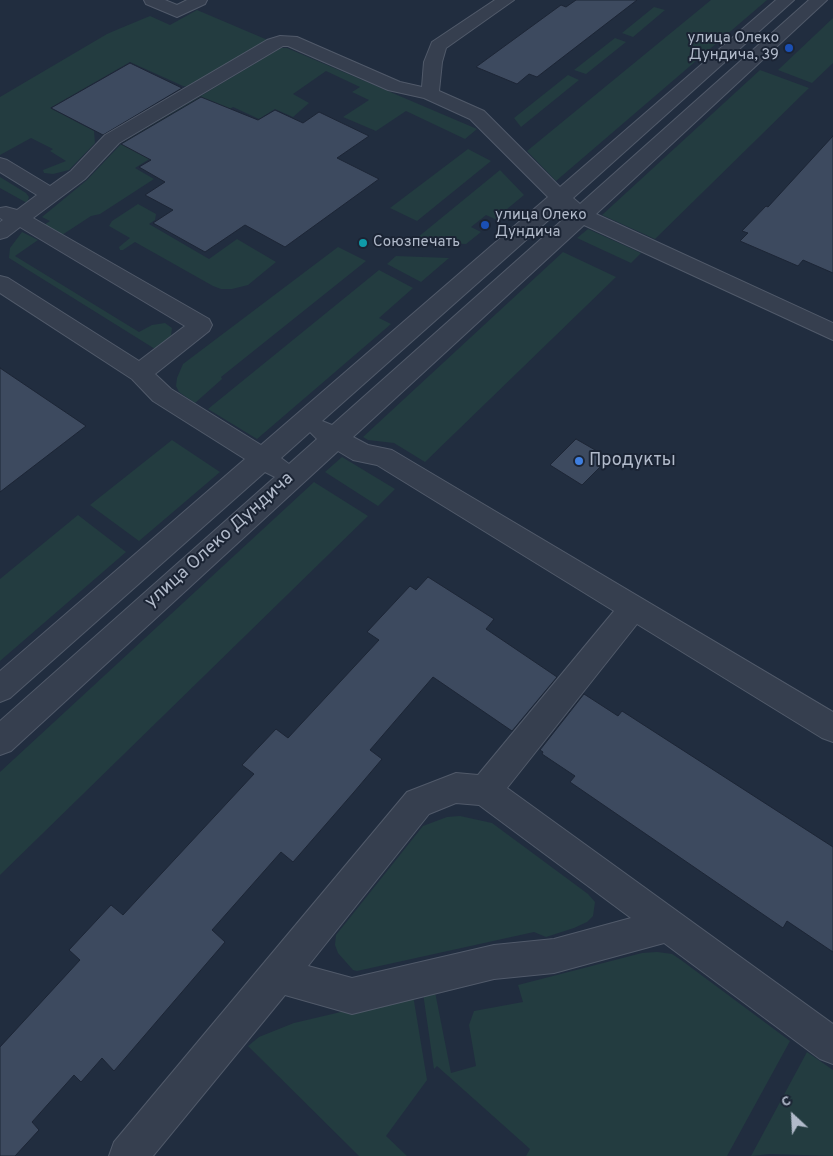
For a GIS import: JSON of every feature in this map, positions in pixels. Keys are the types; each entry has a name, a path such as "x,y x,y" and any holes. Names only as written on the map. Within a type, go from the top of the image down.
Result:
{"street":[{"path":"152,0 177,12 199,0"},
{"path":"430,94 433,62 438,46 506,0"},
{"name":"улица Олеко Дундича","path":"0,689 786,0"},
{"name":"улица Олеко Дундича","path":"0,741 819,0"},
{"path":"8,222 51,195 78,175 112,139 280,41 291,41 394,86 430,94 477,115 560,198 581,215 833,332"},
{"path":"0,164 51,195"},
{"path":"8,222 32,225 201,325 140,373"},
{"path":"0,283 140,373 162,396 292,477"},
{"path":"306,421 362,453 383,457 833,728"},
{"path":"485,791 633,608"},
{"path":"128,1156 278,976 418,803 456,788 485,791 833,1046"},
{"path":"278,976 352,996 494,962 554,956 668,925"}],"green space":[{"path":"711,0 767,0 556,181 527,151"},
{"path":"654,7 665,10 633,37 622,33"},
{"path":"197,10 270,41 189,87 130,62 50,108 94,131 95,143 69,170 53,174 44,173 43,170 66,161 50,151 53,149 31,138 0,155 0,97 107,34 150,16 170,25"},
{"path":"833,18 833,63 812,83 778,70"},
{"path":"615,38 626,42 586,74 574,70"},
{"path":"281,48 287,48 477,129 465,139 406,111 376,131 343,117 369,100 352,92 360,87 326,71 293,94 309,103 293,117 275,109 259,119 233,107 135,168 154,179 100,214 91,216 62,235 44,225 50,221 42,217 87,180 122,143"},
{"path":"760,70 809,88 655,239 602,215"},
{"path":"568,75 579,80 521,127 514,118"},
{"path":"468,149 491,161 417,221 390,208"},
{"path":"500,170 524,195 495,219 486,215 471,227 481,232 466,244 412,242"},
{"path":"0,177 26,193 29,197 27,203 0,188"},
{"path":"138,204 156,214 155,220 149,224 209,259 237,239 276,262 248,285 232,289 221,289 135,242 120,250 119,247 130,238 109,226 112,221"},
{"path":"588,229 641,253 631,263 577,238"},
{"path":"22,232 38,240 15,256 139,332 152,325 165,323 172,328 171,336 155,349 9,258 10,248"},
{"path":"338,247 366,261 221,377 222,379 195,403 179,392 176,386 177,378 183,364"},
{"path":"563,252 616,277 425,462 394,443 368,440 363,437"},
{"path":"396,256 449,258 421,282 387,264"},
{"path":"379,270 413,288 379,318 391,324 257,439 208,409"},
{"path":"172,440 220,472 139,541 90,505"},
{"path":"342,457 395,489 378,506 325,472"},
{"path":"314,482 368,516 0,875 0,772"},
{"path":"78,515 126,552 0,661 0,579"},
{"path":"460,816 492,823 588,894 595,902 593,916 587,922 574,928 546,937 534,932 357,971 353,970 338,953 335,945 336,935 423,826 447,817"},
{"path":"642,953 672,954 681,960 790,1041 727,1156 526,1156 530,1149 437,1066 434,1069 423,993 435,992 451,1073 476,1066 469,1025 474,1011 523,1002 518,985"},
{"path":"413,995 427,1080 386,1136 407,1156 359,1156 248,1046 259,1037 294,1023"},
{"path":"807,1052 833,1070 833,1156 770,1154 751,1156"}],"building":[{"path":"576,0 637,0 537,77 529,74 517,84 476,67 561,5 566,7"},
{"path":"130,63 182,88 103,135 51,108"},
{"path":"201,97 258,120 275,110 303,123 319,112 369,136 337,158 379,179 285,247 245,225 205,252 153,223 173,210 145,195 165,182 139,167 151,160 121,144"},
{"path":"833,136 833,273 803,260 798,266 740,241 748,233 742,231 766,206 768,207"},
{"path":"0,368 86,426 0,492"},
{"name":"Продукты","path":"576,439 609,458 582,485 550,465"},
{"path":"428,577 494,619 486,629 557,677 512,731 433,677 370,750 382,759 293,862 281,852 212,930 225,942 114,1071 102,1058 81,1082 74,1075 32,1122 39,1130 15,1156 0,1156 0,1047 80,960 69,950 111,905 123,915 254,774 242,765 276,729 288,738 379,640 367,632 410,586 416,590"},
{"path":"584,694 618,716 622,711 833,847 833,952 787,921 783,928 570,782 575,776 542,754 543,752 540,750"}],"place":[{"name":"улица Олеко Дундича, 39","path":"789,48"},
{"name":"улица Олеко Дундича","path":"485,225"},
{"name":"Союзпечать","path":"363,243"},
{"name":"Продукты","path":"579,461"}]}
